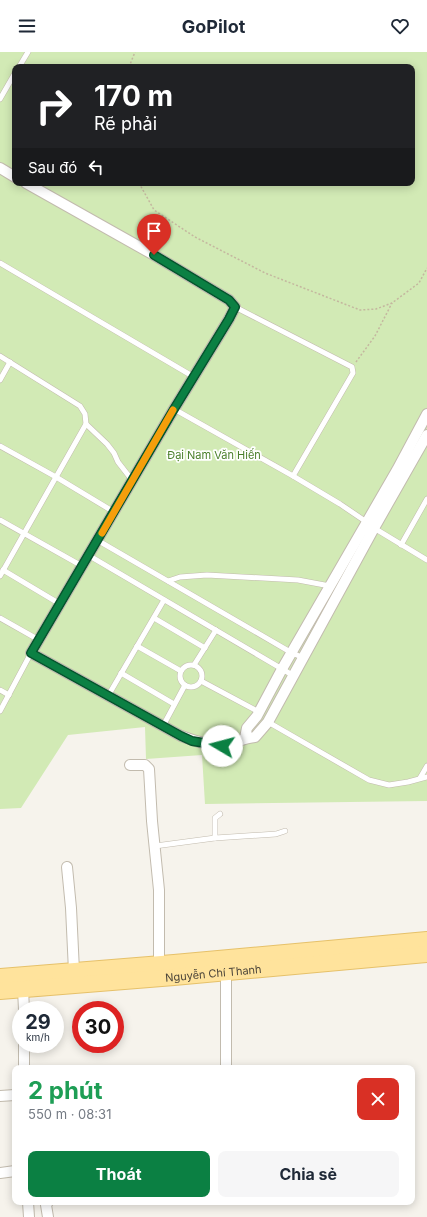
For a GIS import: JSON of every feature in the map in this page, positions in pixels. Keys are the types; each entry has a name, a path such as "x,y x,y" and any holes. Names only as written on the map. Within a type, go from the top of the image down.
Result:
{"main road":[{"name":"Nguyễn Chí Thanh","path":"0,991 427,940"},
{"name":"Nguyễn Chí Thanh","path":"0,977 74,971 226,972 427,954"}],"street":[{"path":"0,168 12,175"},
{"path":"31,186 154,255 229,300 235,307 31,653 192,741 222,746 245,738 255,737 268,722 304,658 427,414"},
{"path":"245,738 248,728 259,712 330,586 427,435"},
{"path":"130,765 145,765 149,770 159,890 159,971"},
{"path":"67,867 71,908 74,971"},
{"path":"226,972 226,1065"},
{"path":"23,989 24,1001"},
{"path":"24,1053 24,1065"},
{"path":"0,1096 12,1095"},
{"path":"0,1172 12,1171"},
{"path":"28,1205 29,1217"},
{"path":"46,1205 48,1217"}],"lane":[{"path":"21,64 28,52"},
{"path":"0,99 12,79"},
{"path":"0,263 194,377"},
{"path":"235,307 352,367 354,373 294,476"},
{"path":"0,356 80,406 85,414 86,424 0,576"},
{"path":"0,380 10,362"},
{"path":"174,409 294,476 340,504 401,545 427,560"},
{"path":"86,424 114,453 118,462 133,481"},
{"path":"0,446 56,477 114,512"},
{"path":"401,545 427,499"},
{"path":"0,520 82,566"},
{"path":"97,540 292,653 304,658"},
{"path":"88,555 294,676"},
{"path":"3,570 60,604"},
{"path":"168,581 180,577 207,574 298,580 330,586"},
{"path":"108,696 164,600"},
{"path":"0,618 38,640"},
{"path":"154,618 205,648"},
{"path":"194,665 216,630"},
{"path":"137,646 181,671"},
{"path":"0,711 31,653"},
{"path":"194,665 198,667 202,673 201,681 196,686 192,687 184,685 180,678 181,671 187,666 194,665"},
{"path":"121,673 174,704"},
{"path":"201,681 259,712"},
{"path":"163,726 184,685"},
{"path":"0,690 9,695"},
{"path":"268,722 369,780 389,785 427,777"},
{"path":"420,778 427,766"},
{"path":"215,838 215,818 220,814"},
{"path":"155,846 215,838 276,834 285,831"}],"path":[{"path":"130,64 135,52"},
{"path":"141,186 154,210 195,237 265,273 360,310 376,309 392,303 419,283 427,268"},
{"path":"352,367 375,336 392,303"}],"green space":[{"name":"Đại Nam Văn Hiến","path":"0,52 427,52 427,801 205,804 202,755 146,759 145,727 68,735 21,808 0,809"}],"slow traffic":[{"path":"102,533 173,410"}],"route":[{"path":"154,255 229,300 235,307 31,653 181,736 192,741 222,746"}]}
